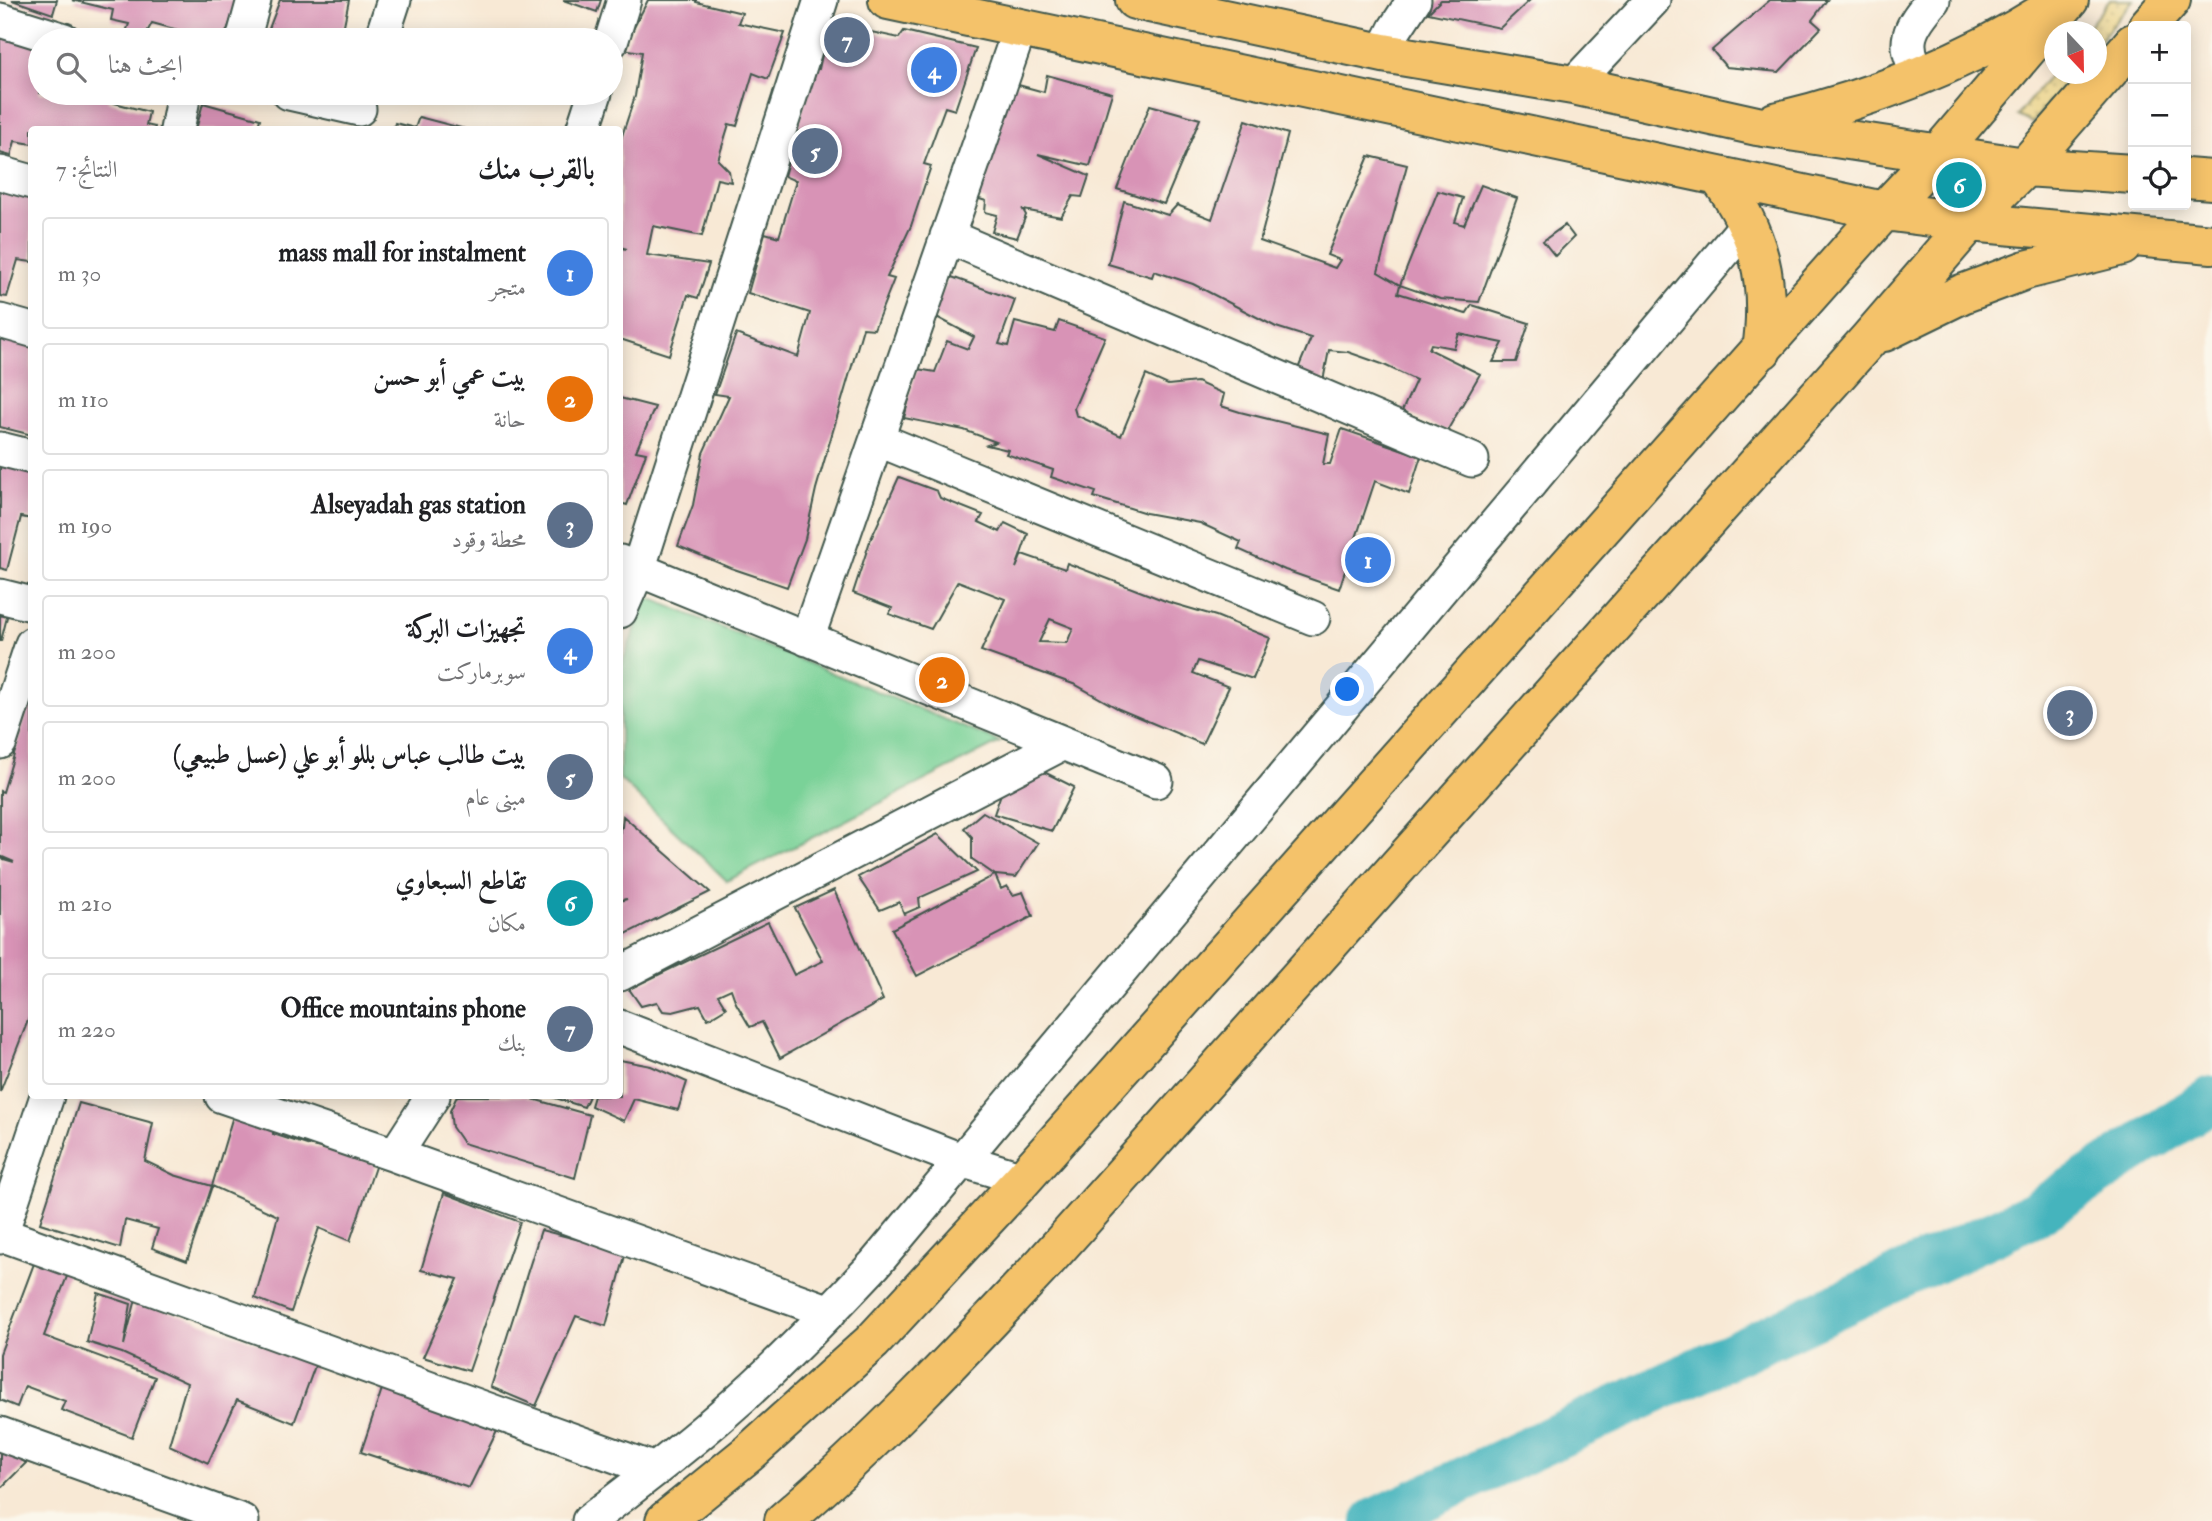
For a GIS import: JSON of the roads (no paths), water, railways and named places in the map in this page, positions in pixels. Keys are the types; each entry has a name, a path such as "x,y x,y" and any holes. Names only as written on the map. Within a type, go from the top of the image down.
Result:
{"main road":[{"path":"888,0 1884,211 1970,222 2212,244"},
{"path":"1757,126 1835,106 1922,76 1975,52 2067,0"},
{"path":"665,1521 749,1452 872,1342 1023,1179 1884,211 1938,154 2067,0"},
{"path":"1150,1 1383,53 1573,85 1757,126 2025,167 2128,174"},
{"path":"784,1521 828,1483 939,1376 1045,1262 1869,339 1970,222 2025,167 2128,49"},
{"path":"1719,177 1735,199 1758,249 1764,276 1766,313 1762,350"},
{"path":"1869,339 1962,294 2026,270 2112,247 2170,240"}],"street":[{"path":"246,28 254,0"},
{"path":"386,28 394,0"},
{"path":"616,28 624,0"},
{"path":"623,596 629,566 821,0"},
{"path":"1383,53 1414,0"},
{"path":"1573,85 1653,0"},
{"path":"1922,76 1911,59 1909,39 1915,20 1933,0"},
{"path":"0,20 28,29"},
{"path":"807,639 1020,28"},
{"path":"178,126 182,105"},
{"path":"338,105 359,110"},
{"path":"584,126 590,105"},
{"path":"0,173 28,181"},
{"path":"589,1521 731,1407 830,1312 884,1254 1748,223"},
{"path":"947,236 1472,460"},
{"path":"0,321 28,329"},
{"path":"877,439 1313,618"},
{"path":"0,449 28,456"},
{"path":"629,566 1156,781"},
{"path":"0,596 28,603"},
{"path":"1,733 28,656"},
{"path":"623,972 1063,743"},
{"path":"623,1028 961,1160 1023,1179"},
{"path":"46,1099 1,1236 655,1470"},
{"path":"231,1099 395,1155 830,1312"},
{"path":"395,1155 431,1099"},
{"path":"0,1434 242,1521"}],"waterway":[{"path":"1375,1521 2036,1213 2212,1099"}],"place":[{"name":"Office mountains phone","path":"847,40"},
{"name":"تجهيزات البركة","path":"934,70"},
{"name":"بيت طالب عباس بللو أبو علي (عسل طبيعي)","path":"815,151"},
{"name":"تقاطع السبعاوي","path":"1959,185"},
{"name":"mass mall for instalment","path":"1368,560"},
{"name":"بيت عمي أبو حسن","path":"942,680"},
{"name":"Alseyadah gas station","path":"2070,713"}]}
